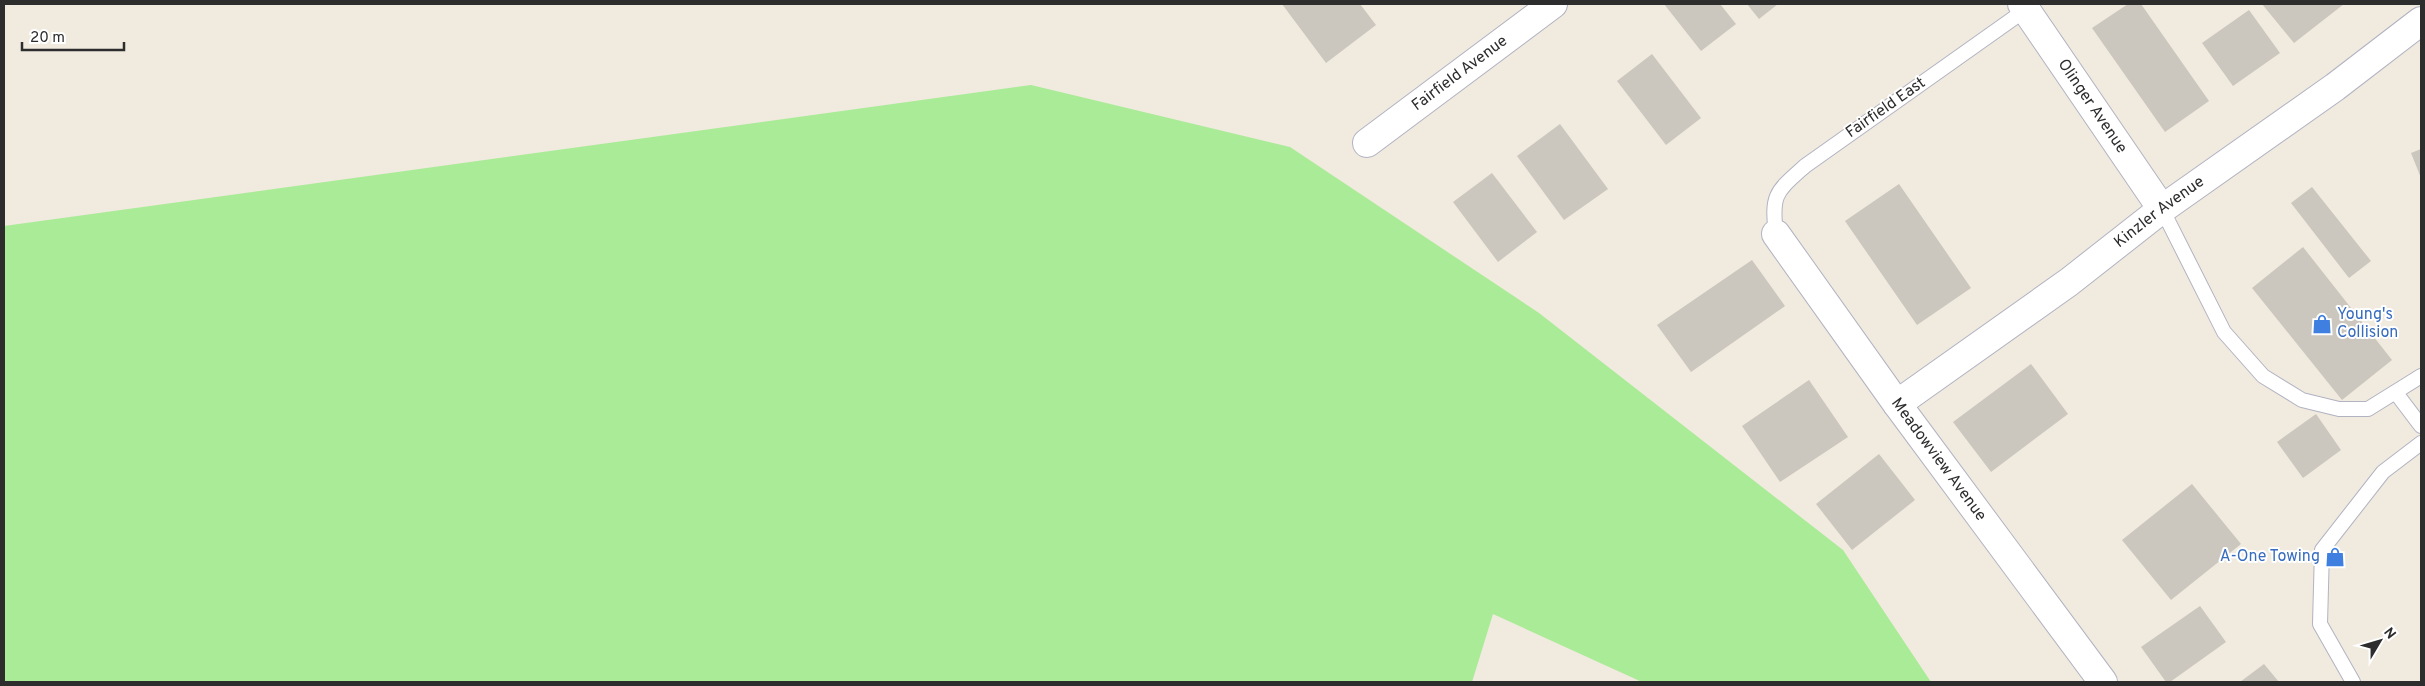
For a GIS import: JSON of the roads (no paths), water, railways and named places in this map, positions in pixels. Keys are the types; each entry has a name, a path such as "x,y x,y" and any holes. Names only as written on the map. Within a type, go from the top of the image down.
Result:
{"street":[{"name":"Fairfield Avenue","path":"1367,143 1553,4"},
{"name":"Olinger Avenue","path":"2027,6 2162,209"},
{"name":"Kinzler Avenue","path":"1897,404 2069,282 2162,209 2335,87 2421,22"},
{"name":"Meadowview Avenue","path":"1776,234 1897,404 2103,682"}],"lane":[{"name":"Fairfield East","path":"1776,234 1773,208 1779,188 1805,166 2027,6"},
{"path":"2162,209 2224,332 2263,376 2302,400 2339,408 2368,409 2421,376"},
{"path":"2396,392 2421,426"},
{"path":"2353,682 2320,624 2322,550 2383,472 2421,443"}],"place":[{"name":"Young's Collision","path":"2322,324"},
{"name":"A-One Towing","path":"2335,557"}]}
